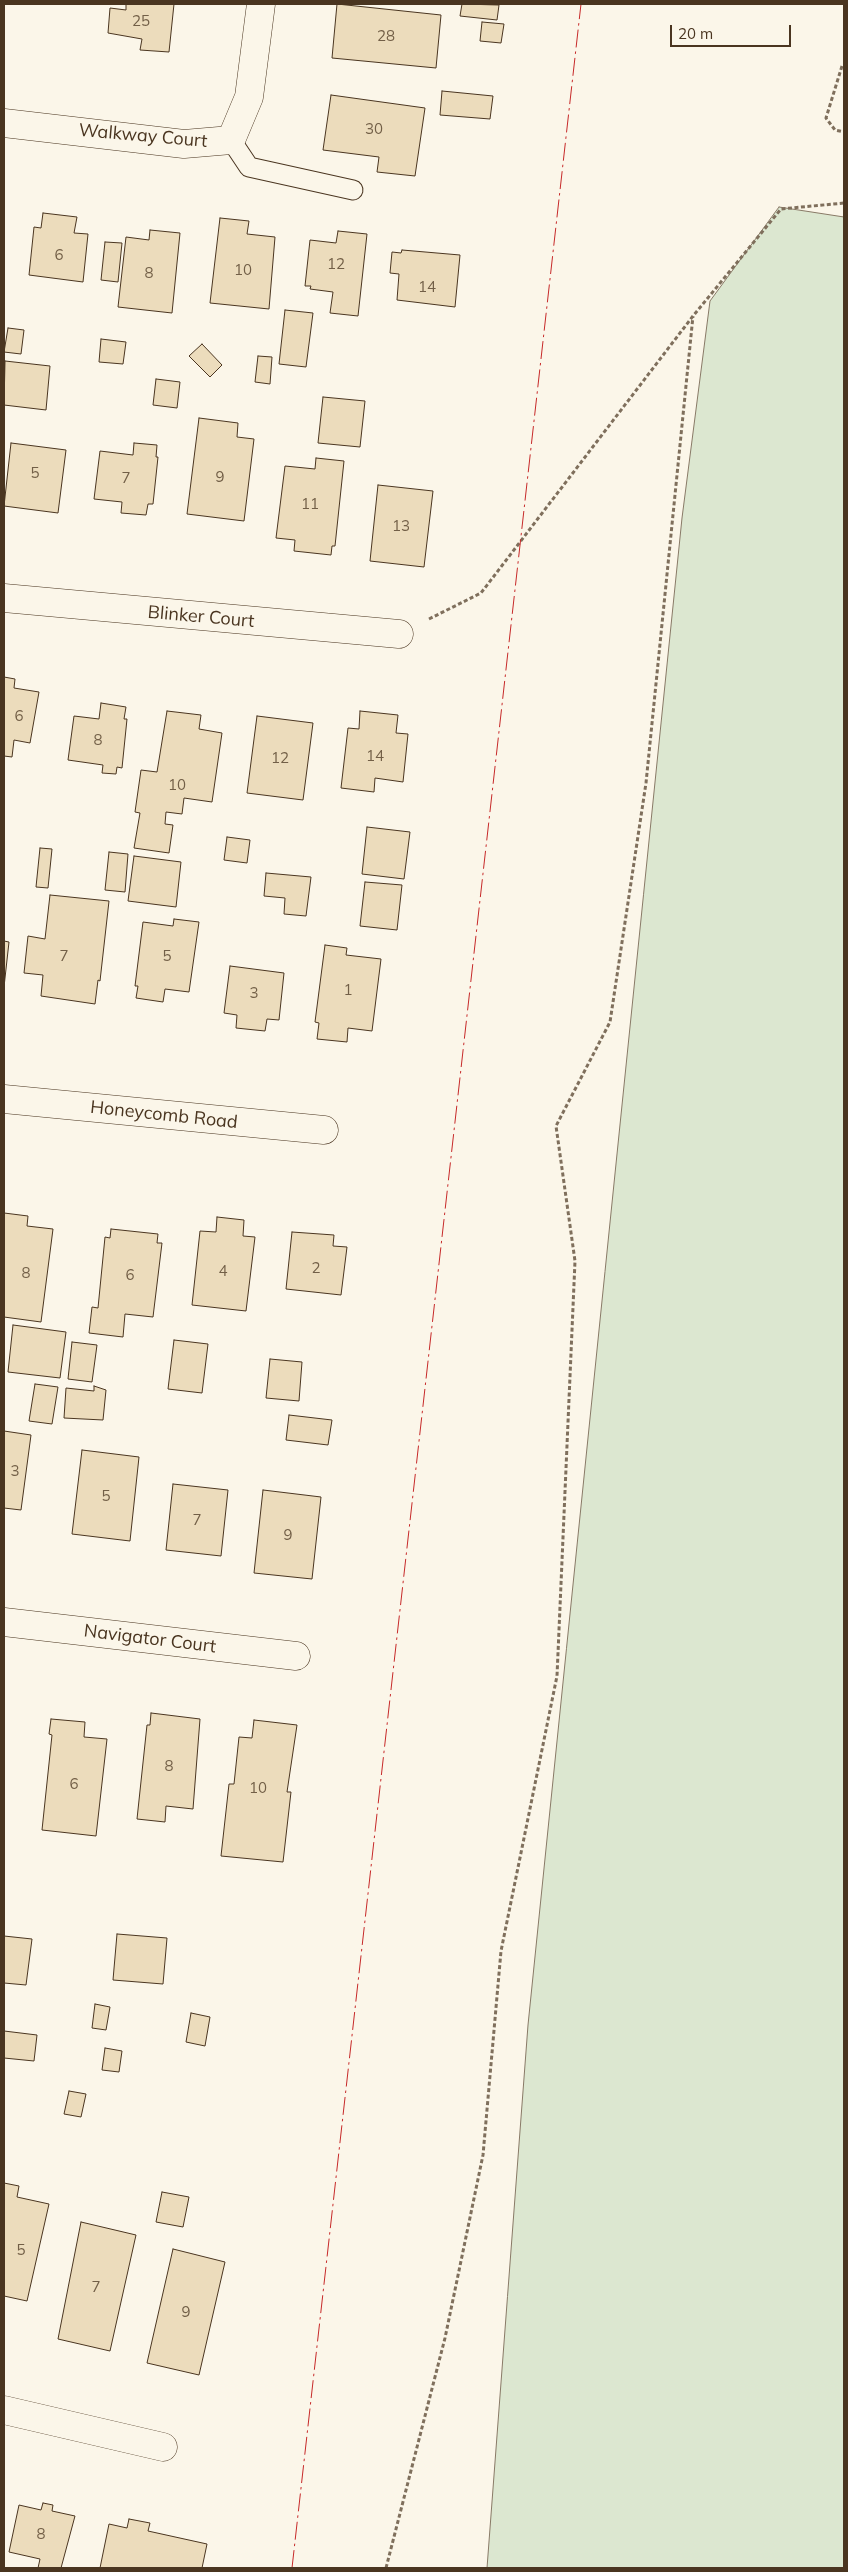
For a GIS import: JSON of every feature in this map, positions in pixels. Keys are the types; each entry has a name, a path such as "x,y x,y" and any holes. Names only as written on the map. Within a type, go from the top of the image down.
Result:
{"street":[{"name":"Walkway Court","path":"4,123 184,144 231,140 249,98 261,4"},
{"name":"Blinker Court","path":"4,598 399,634"},
{"name":"Honeycomb Road","path":"4,1099 324,1130"},
{"name":"Navigator Court","path":"4,1622 296,1656"},
{"path":"4,2410 163,2447"}],"lane":[{"path":"231,140 249,167 353,190"}],"path":[{"path":"842,66 826,118 836,130 844,132"},
{"path":"399,634 481,593 693,316 781,209 844,203"},
{"path":"386,2568 445,2338 483,2155 501,1951 557,1676 574,1261 556,1126 610,1022 646,783 693,316"}],"green space":[{"path":"779,207 844,217 844,2568 487,2568 528,2025 682,518 710,301"}],"building":[{"path":"126,4 174,4 169,52 140,50 142,39 108,33 110,8 126,10"},
{"path":"337,4 441,15 436,68 332,58"},
{"path":"462,4 499,5 497,20 460,16"},
{"path":"482,22 504,24 501,43 480,41"},
{"path":"442,91 493,96 490,119 440,115"},
{"path":"331,95 425,108 415,176 377,172 379,157 323,150"},
{"path":"43,213 77,217 74,233 88,234 83,282 29,275 34,227 41,228"},
{"path":"220,218 249,221 247,234 275,237 269,309 210,303"},
{"path":"150,230 180,233 172,313 118,307 126,237 149,240"},
{"path":"338,231 367,234 358,316 330,313 333,292 310,289 311,286 305,286 310,240 336,243"},
{"path":"105,242 122,243 118,282 101,280"},
{"path":"402,250 460,255 455,307 397,300 399,274 390,273 392,252 401,253"},
{"path":"285,310 313,313 306,367 279,364"},
{"path":"8,328 24,330 21,354 4,352"},
{"path":"101,339 126,342 123,364 99,362"},
{"path":"202,344 222,365 210,377 189,356"},
{"path":"258,356 272,357 270,384 255,382"},
{"path":"5,361 50,366 46,410 4,405"},
{"path":"156,379 180,382 177,408 153,405"},
{"path":"323,397 365,401 360,447 318,443"},
{"path":"199,418 238,423 237,437 254,439 244,521 187,514"},
{"path":"11,443 66,450 58,513 4,506"},
{"path":"134,443 157,445 156,457 158,457 153,504 148,504 146,515 121,513 122,502 94,499 100,451 133,455"},
{"path":"316,458 344,461 335,546 332,546 331,555 294,551 295,540 276,538 285,466 315,469"},
{"path":"378,485 433,491 424,567 370,561"},
{"path":"4,677 15,679 14,688 39,692 30,743 14,740 12,757 4,756"},
{"path":"101,703 126,707 124,719 127,719 122,768 117,767 116,774 102,773 103,765 68,760 74,716 99,719"},
{"path":"167,711 201,715 199,729 222,733 212,802 184,798 182,814 166,812 165,824 173,825 169,853 134,848 140,813 135,812 141,770 157,772"},
{"path":"360,711 398,715 396,733 408,734 403,782 375,778 374,792 341,788 348,728 359,729"},
{"path":"257,716 313,723 303,800 247,793"},
{"path":"367,827 410,832 404,879 362,874"},
{"path":"227,837 250,840 247,863 224,860"},
{"path":"40,848 52,849 48,888 36,887"},
{"path":"109,852 128,854 125,892 105,890"},
{"path":"134,856 181,862 176,907 128,901"},
{"path":"266,873 311,877 306,916 284,914 285,898 264,896"},
{"path":"365,882 402,885 397,930 360,926"},
{"path":"50,895 109,901 100,981 98,980 95,1004 41,996 43,975 24,973 28,936 45,939"},
{"path":"174,919 199,922 189,992 165,989 163,1002 136,998 138,986 135,986 143,922 173,926"},
{"path":"4,941 9,942 4,987"},
{"path":"325,945 347,948 346,955 381,959 372,1031 348,1028 347,1042 317,1039 319,1023 315,1022"},
{"path":"230,966 284,973 279,1020 267,1019 265,1031 236,1028 237,1015 224,1013"},
{"path":"4,1213 28,1216 27,1226 53,1229 41,1322 4,1317"},
{"path":"217,1217 244,1220 243,1236 255,1237 246,1311 192,1305 200,1231 216,1232"},
{"path":"111,1229 158,1234 157,1243 162,1243 153,1317 125,1314 123,1337 89,1333 92,1307 98,1308 105,1237 110,1238"},
{"path":"292,1232 334,1235 333,1246 347,1247 341,1295 286,1289"},
{"path":"13,1325 66,1332 60,1378 8,1372"},
{"path":"174,1340 208,1344 202,1393 168,1389"},
{"path":"72,1342 97,1345 92,1382 68,1379"},
{"path":"270,1359 302,1362 299,1401 266,1398"},
{"path":"35,1384 58,1387 52,1424 29,1421"},
{"path":"94,1386 106,1390 103,1420 64,1418 66,1388 94,1391"},
{"path":"289,1415 332,1420 328,1445 286,1440"},
{"path":"4,1431 31,1435 21,1510 4,1508"},
{"path":"82,1450 139,1457 130,1541 72,1534"},
{"path":"173,1484 228,1490 221,1556 166,1550"},
{"path":"263,1490 321,1497 312,1579 254,1573"},
{"path":"151,1713 200,1719 193,1809 166,1806 165,1822 137,1819 147,1725 150,1725"},
{"path":"51,1719 85,1722 84,1737 107,1739 96,1836 42,1830 52,1735 49,1734"},
{"path":"254,1720 297,1725 287,1792 291,1792 283,1862 221,1856 229,1784 234,1784 239,1737 252,1738"},
{"path":"117,1934 167,1938 163,1984 113,1980"},
{"path":"4,1936 32,1939 26,1985 4,1983"},
{"path":"95,2004 110,2007 106,2030 92,2028"},
{"path":"191,2013 210,2017 205,2046 186,2042"},
{"path":"4,2031 37,2035 34,2061 4,2058"},
{"path":"105,2048 122,2051 119,2072 102,2070"},
{"path":"69,2091 86,2094 81,2117 64,2114"},
{"path":"4,2183 19,2186 17,2197 49,2204 27,2301 4,2296"},
{"path":"162,2192 189,2197 183,2227 156,2222"},
{"path":"81,2222 136,2235 110,2351 58,2339"},
{"path":"173,2249 225,2262 199,2375 147,2363"},
{"path":"43,2503 53,2505 52,2511 75,2516 61,2568 38,2568 40,2559 9,2552 19,2505 41,2510"},
{"path":"129,2519 150,2523 148,2531 207,2544 202,2568 100,2568 109,2524 127,2528"}],"power":[{"path":"292,2568 581,4"}]}
